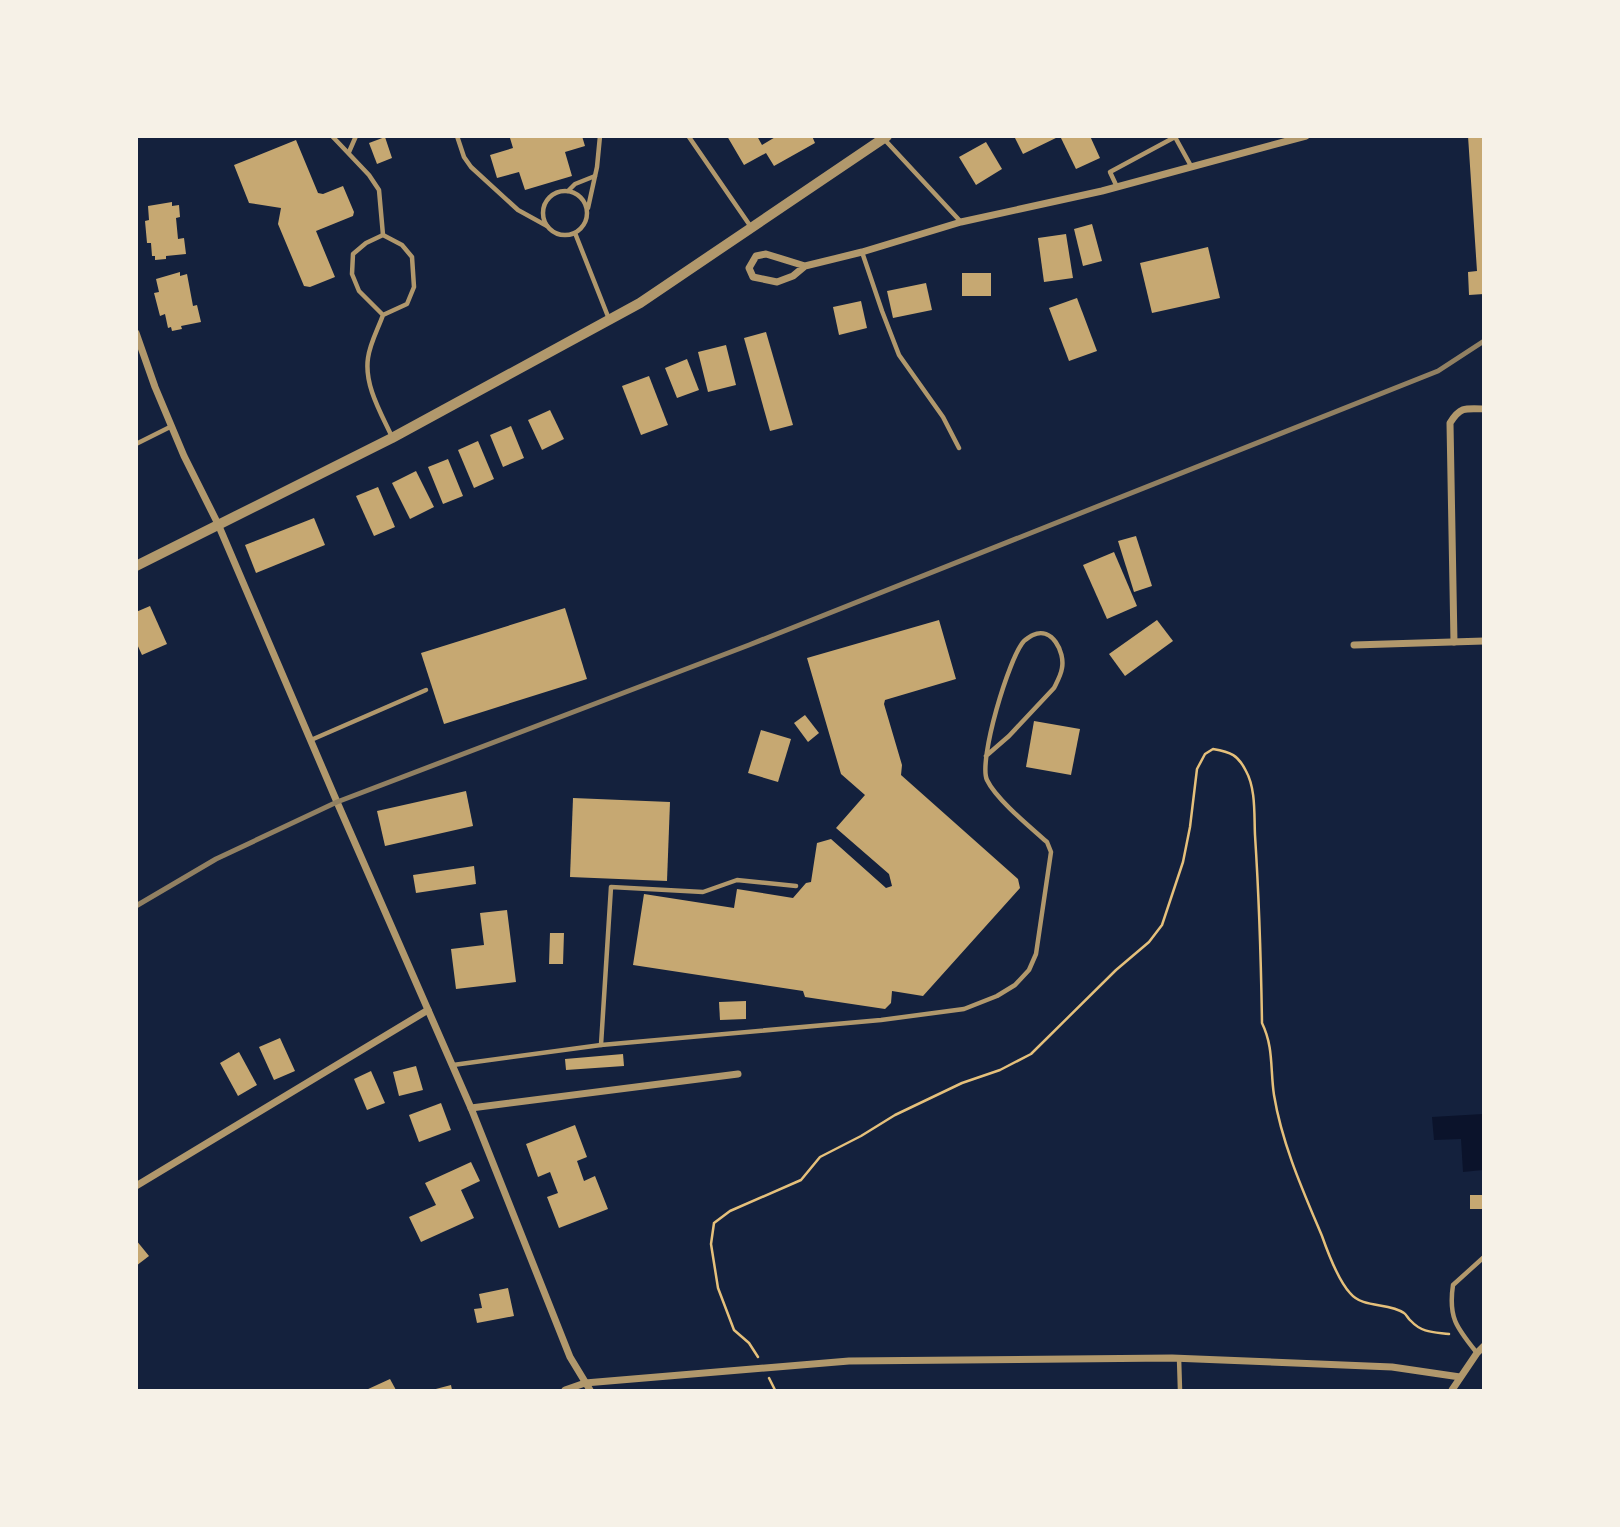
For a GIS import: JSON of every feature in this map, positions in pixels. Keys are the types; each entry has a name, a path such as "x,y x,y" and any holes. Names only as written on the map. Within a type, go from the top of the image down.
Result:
{"street":[{"path":"805,266 766,254 756,256 749,268 752,277 778,282 793,276 805,266 961,222 1117,187 1306,136"},
{"path":"136,566 392,438 640,303 885,137"},
{"path":"136,332 155,387 218,524 471,1108 570,1357 590,1391"},
{"path":"1454,642 1450,423 1457,413 1468,408 1483,409"},
{"path":"1354,645 1483,641"},
{"path":"136,1186 428,1010"},
{"path":"471,1108 738,1074"},
{"path":"1452,1391 1483,1346"},
{"path":"565,1391 585,1382 849,1362 1179,1359 1392,1367 1460,1377"}],"lane":[{"path":"332,136 349,152 379,190 383,235"},
{"path":"349,152 356,136"},
{"path":"457,136 464,158 471,167 518,210 561,234 575,233 585,223 600,136"},
{"path":"689,137 751,228"},
{"path":"885,137 961,222"},
{"path":"1117,187 1110,172 1175,137 1192,167"},
{"path":"548,226 543,212 544,205 554,194 568,191 575,184 595,176"},
{"path":"568,191 581,197 587,209"},
{"path":"575,233 610,320"},
{"path":"383,235 402,246 412,257 414,287 407,303 383,315 368,357 368,372 374,397 392,438"},
{"path":"383,235 366,243 353,254 352,274 359,291 383,315"},
{"path":"862,252 899,355 943,417 959,448"},
{"path":"136,444 172,426"},
{"path":"452,1065 601,1045 881,1020 964,1009 997,996 1015,985 1028,970 1036,954 1051,852 1046,842 993,791 985,777 984,766 986,756 999,701 1012,663 1024,640 1036,633 1048,634 1055,640 1061,653 1063,666 1059,679 1054,688 1009,736 986,756"},
{"path":"311,740 426,690"},
{"path":"601,1045 611,887 703,892 737,880 796,886"},
{"path":"1477,1353 1454,1322 1451,1301 1453,1285 1483,1257"},
{"path":"1179,1359 1180,1391"}],"path":[{"path":"775,1391 765,1368 749,1343 734,1330 718,1288 711,1244 714,1223 730,1210 801,1180 820,1157 895,1115 1031,1054 1116,970 1149,942 1162,925 1183,862 1197,769 1205,754 1213,749 1235,754 1248,774 1252,792 1260,902 1262,1023 1269,1036 1274,1094 1282,1129 1298,1180 1328,1252 1349,1293 1356,1298 1368,1304 1404,1313 1425,1332 1463,1335"}],"water":[{"path":"1483,1114 1483,1170 1463,1172 1461,1139 1434,1140 1432,1117"}],"building":[{"path":"582,136 585,146 565,152 572,176 525,190 519,172 497,178 490,155 513,148 510,138"},
{"path":"727,136 757,136 762,145 777,136 812,136 815,143 774,166 766,153 744,165"},
{"path":"1014,136 1060,136 1023,154"},
{"path":"1060,136 1090,136 1100,158 1076,169"},
{"path":"1468,136 1484,136 1484,294 1469,295 1468,272 1477,271"},
{"path":"385,137 392,158 377,164 369,143"},
{"path":"296,140 318,193 323,194 343,186 354,212 353,216 316,231 335,277 310,287 304,286 278,224 281,208 249,203 234,165"},
{"path":"986,142 1002,169 976,185 959,157"},
{"path":"172,202 172,206 179,205 180,217 176,218 178,239 184,238 186,254 155,260 151,243 147,243 145,221 149,220 148,206"},
{"path":"1092,224 1102,261 1083,266 1074,229"},
{"path":"1066,234 1073,278 1044,282 1038,238"},
{"path":"1208,247 1220,298 1152,313 1140,263"},
{"path":"180,272 180,276 187,274 193,306 197,305 201,322 181,326 182,329 172,331 171,327 168,328 165,314 160,316 154,293 159,292 156,279"},
{"path":"962,273 991,273 991,296 962,296"},
{"path":"926,283 932,310 893,318 887,291"},
{"path":"1077,298 1097,351 1069,361 1049,308"},
{"path":"861,301 867,328 839,335 833,307"},
{"path":"766,332 793,425 770,431 744,338"},
{"path":"726,345 736,385 708,392 698,352"},
{"path":"687,359 699,390 677,398 665,368"},
{"path":"649,376 668,425 641,435 622,386"},
{"path":"550,410 564,439 542,450 528,420"},
{"path":"511,426 524,458 503,467 490,435"},
{"path":"478,441 494,479 474,488 458,450"},
{"path":"448,459 463,496 443,504 428,467"},
{"path":"416,471 434,507 410,519 392,483"},
{"path":"378,487 395,527 374,536 356,496"},
{"path":"314,518 325,545 256,573 245,545"},
{"path":"1136,536 1152,586 1134,592 1118,541"},
{"path":"1114,552 1137,606 1107,619 1083,565"},
{"path":"150,606 167,644 142,655 136,642 136,612"},
{"path":"565,608 587,679 444,724 421,653"},
{"path":"939,620 956,679 885,700 884,704 902,765 901,775 1018,879 1020,888 923,996 892,991 891,1003 885,1009 805,997 803,991 633,965 644,894 734,908 737,889 793,898 806,883 811,882 817,843 831,839 886,888 892,886 889,874 836,828 865,795 841,774 807,658"},
{"path":"1157,620 1173,641 1125,676 1109,654"},
{"path":"805,715 819,733 808,742 794,723"},
{"path":"1034,721 1080,729 1071,775 1026,767"},
{"path":"761,730 791,739 778,782 748,773"},
{"path":"466,791 473,826 385,846 377,811"},
{"path":"573,798 670,802 667,881 570,877"},
{"path":"474,866 476,884 416,893 413,875"},
{"path":"507,910 516,982 456,989 451,949 484,945 480,913"},
{"path":"550,933 564,933 563,964 549,964"},
{"path":"746,1001 746,1019 720,1020 719,1002"},
{"path":"280,1038 295,1071 274,1080 259,1047"},
{"path":"239,1052 257,1085 238,1096 220,1063"},
{"path":"623,1054 624,1066 566,1070 565,1059"},
{"path":"416,1066 423,1090 399,1096 393,1072"},
{"path":"371,1071 385,1103 367,1110 354,1079"},
{"path":"441,1103 451,1130 419,1142 409,1115"},
{"path":"575,1125 587,1157 577,1161 584,1181 595,1176 608,1209 559,1228 547,1197 558,1193 550,1172 538,1177 526,1144"},
{"path":"471,1162 480,1181 461,1190 474,1218 421,1242 409,1217 436,1205 425,1183"},
{"path":"1470,1195 1484,1195 1484,1209 1470,1209"},
{"path":"136,1240 149,1256 136,1266"},
{"path":"508,1288 514,1316 477,1323 474,1309 482,1308 479,1294"},
{"path":"390,1379 396,1390 366,1390"},
{"path":"451,1385 452,1390 432,1390"}],"railway":[{"path":"136,906 216,859 337,802 749,645 1438,371 1484,341"}]}
